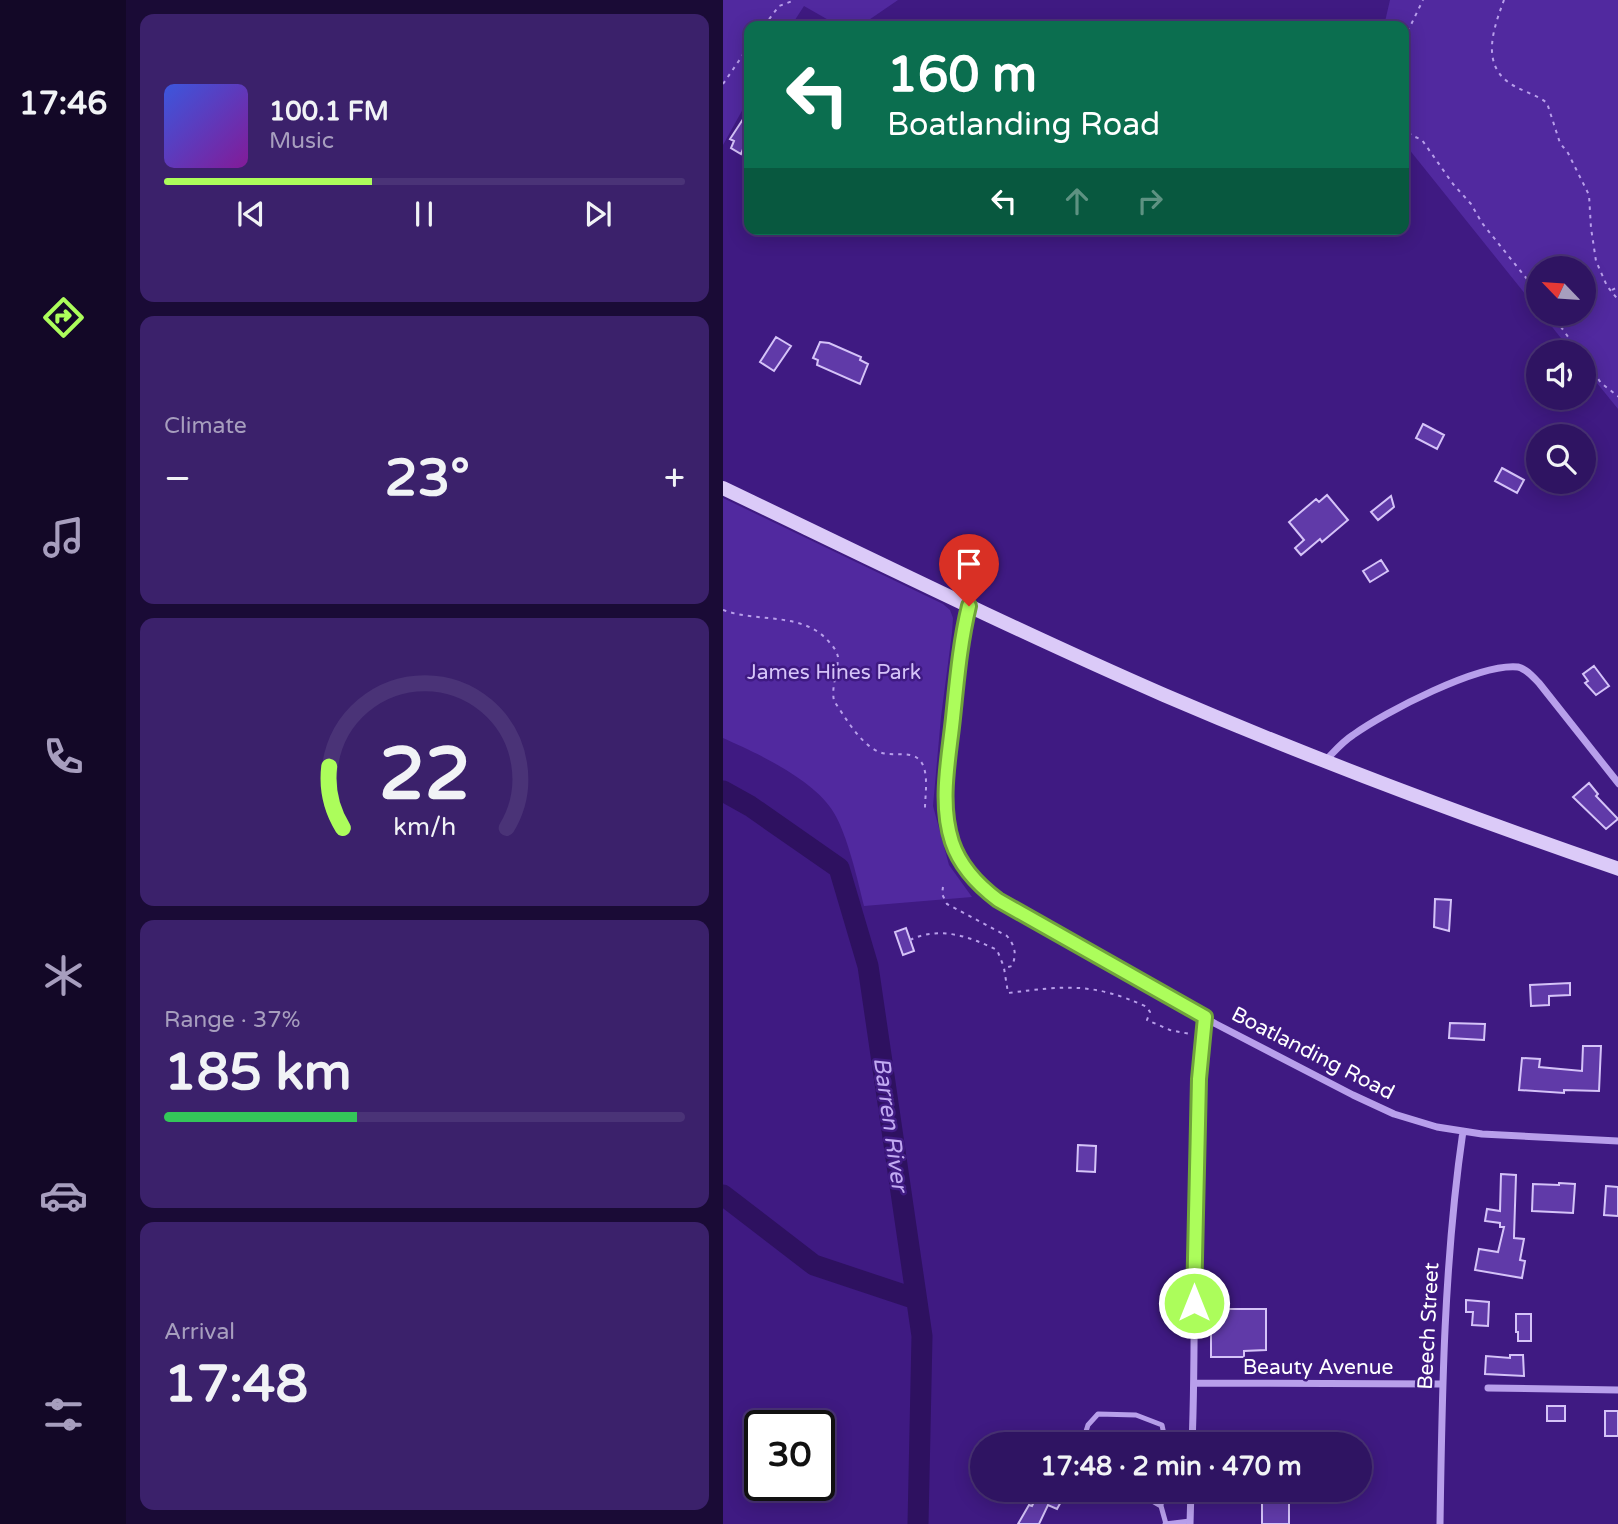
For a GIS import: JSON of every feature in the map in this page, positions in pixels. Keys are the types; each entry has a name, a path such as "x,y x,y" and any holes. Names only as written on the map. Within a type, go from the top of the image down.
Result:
{"main road":[{"path":"723,488 969,606 1166,695 1324,761 1618,869"}],"street":[{"name":"Boatlanding Road","path":"969,606 959,646 946,799 950,835 963,863 977,883 998,900 1205,1017 1374,1105 1416,1121 1463,1131 1618,1141"},
{"path":"1324,761 1354,734 1421,697 1472,677 1517,667 1525,670 1539,683 1618,784"},
{"path":"1192,1432 1196,1145 1205,1017"},
{"name":"Beech Street","path":"1440,1524 1442,1384 1450,1239 1463,1131"},
{"name":"Beauty Avenue","path":"1194,1383 1442,1384"},
{"path":"1488,1388 1618,1390"},
{"path":"1190,1523 1191,1502"}],"lane":[{"path":"1086,1432 1088,1425 1098,1414 1137,1415 1162,1425 1163,1432"},
{"path":"1155,1502 1162,1506"},
{"path":"1162,1502 1165,1524 1190,1523"}],"path":[{"path":"768,21 779,6 795,0"},
{"path":"1409,29 1423,0"},
{"path":"1504,0 1491,56 1498,73 1509,83 1547,103 1559,143 1568,153 1589,195 1596,261 1618,301"},
{"path":"723,84 744,53"},
{"path":"1409,132 1422,141 1471,204 1482,223 1526,277"},
{"path":"1611,291 1618,286"},
{"path":"1596,376 1618,397"},
{"path":"723,610 750,617 792,620 823,634 838,657 832,693 834,701 863,740 876,751 913,755 921,762 926,771 925,808"},
{"path":"943,887 942,894 947,904 1007,936 1014,944 1016,957 1012,966 1004,968"},
{"path":"910,940 936,932 950,933 997,950 1002,958 1008,993 1069,987 1110,993 1147,1007 1150,1012 1147,1020 1170,1031 1190,1034"}],"green space":[{"path":"723,0 898,0 867,21 830,21 804,6 794,21 744,21 744,107 723,145"},
{"path":"1390,0 1618,0 1618,409 1596,382 1596,340 1562,340 1551,326 1596,326 1596,256 1526,256 1526,295 1409,149 1409,21 1385,21"},
{"name":"James Hines Park","path":"723,498 943,604 950,610 953,618 952,633 933,806 949,865 972,897 864,906 843,833 825,801 784,769 723,738"}],"building":[{"path":"744,118 744,150 741,154 731,148 734,141 730,139"},
{"path":"776,337 791,346 774,371 760,362"},
{"path":"820,342 829,343 861,357 860,360 868,364 860,384 817,365 818,360 813,358"},
{"path":"1423,424 1444,435 1437,449 1416,438"},
{"path":"1502,468 1524,480 1517,493 1495,481"},
{"path":"1327,495 1348,520 1322,542 1320,539 1301,555 1295,548 1304,540 1289,522 1316,499 1319,502"},
{"path":"1391,496 1394,507 1378,520 1371,512"},
{"path":"1381,560 1388,571 1370,582 1363,571"},
{"path":"1594,666 1609,686 1596,695 1585,683 1588,681 1583,674"},
{"path":"1589,783 1598,794 1596,796 1618,819 1606,829 1573,797"},
{"path":"1435,899 1451,900 1449,931 1434,927"},
{"path":"906,928 914,951 903,955 895,932"},
{"path":"1570,983 1570,995 1549,996 1549,1005 1531,1006 1530,985"},
{"path":"1450,1023 1485,1024 1484,1040 1449,1038"},
{"path":"1583,1046 1601,1046 1599,1091 1564,1090 1564,1093 1519,1090 1522,1058 1540,1059 1539,1067 1582,1071"},
{"path":"1078,1145 1096,1146 1095,1172 1077,1171"},
{"path":"1501,1174 1516,1175 1514,1238 1524,1239 1520,1260 1525,1261 1522,1278 1475,1270 1479,1249 1498,1252 1504,1227 1500,1227 1500,1223 1485,1221 1487,1209 1500,1211"},
{"path":"1533,1184 1575,1184 1573,1213 1532,1211"},
{"path":"1606,1186 1618,1187 1618,1216 1604,1215"},
{"path":"1466,1300 1489,1302 1488,1326 1472,1325 1473,1312 1466,1312"},
{"path":"1211,1309 1266,1309 1266,1350 1244,1351 1244,1357 1211,1357"},
{"path":"1516,1314 1531,1314 1531,1341 1518,1341"},
{"path":"1510,1355 1523,1355 1524,1376 1485,1374 1486,1356 1510,1358"},
{"path":"1547,1406 1565,1406 1565,1421 1547,1421"},
{"path":"1605,1411 1618,1411 1618,1436 1605,1436"},
{"path":"1034,1502 1061,1502 1057,1509 1048,1505 1039,1524 1018,1524 1029,1505 1032,1506"},
{"path":"1262,1502 1289,1502 1289,1524 1262,1524"}],"waterway":[{"name":"Barren River","path":"723,791 750,806 839,868 868,966 922,1336 918,1524"},
{"path":"723,1195 814,1265 916,1299"}],"route":[{"path":"969,606 959,646 946,799 950,835 963,863 977,883 998,900 1205,1017 1199,1079 1194,1303"}]}
